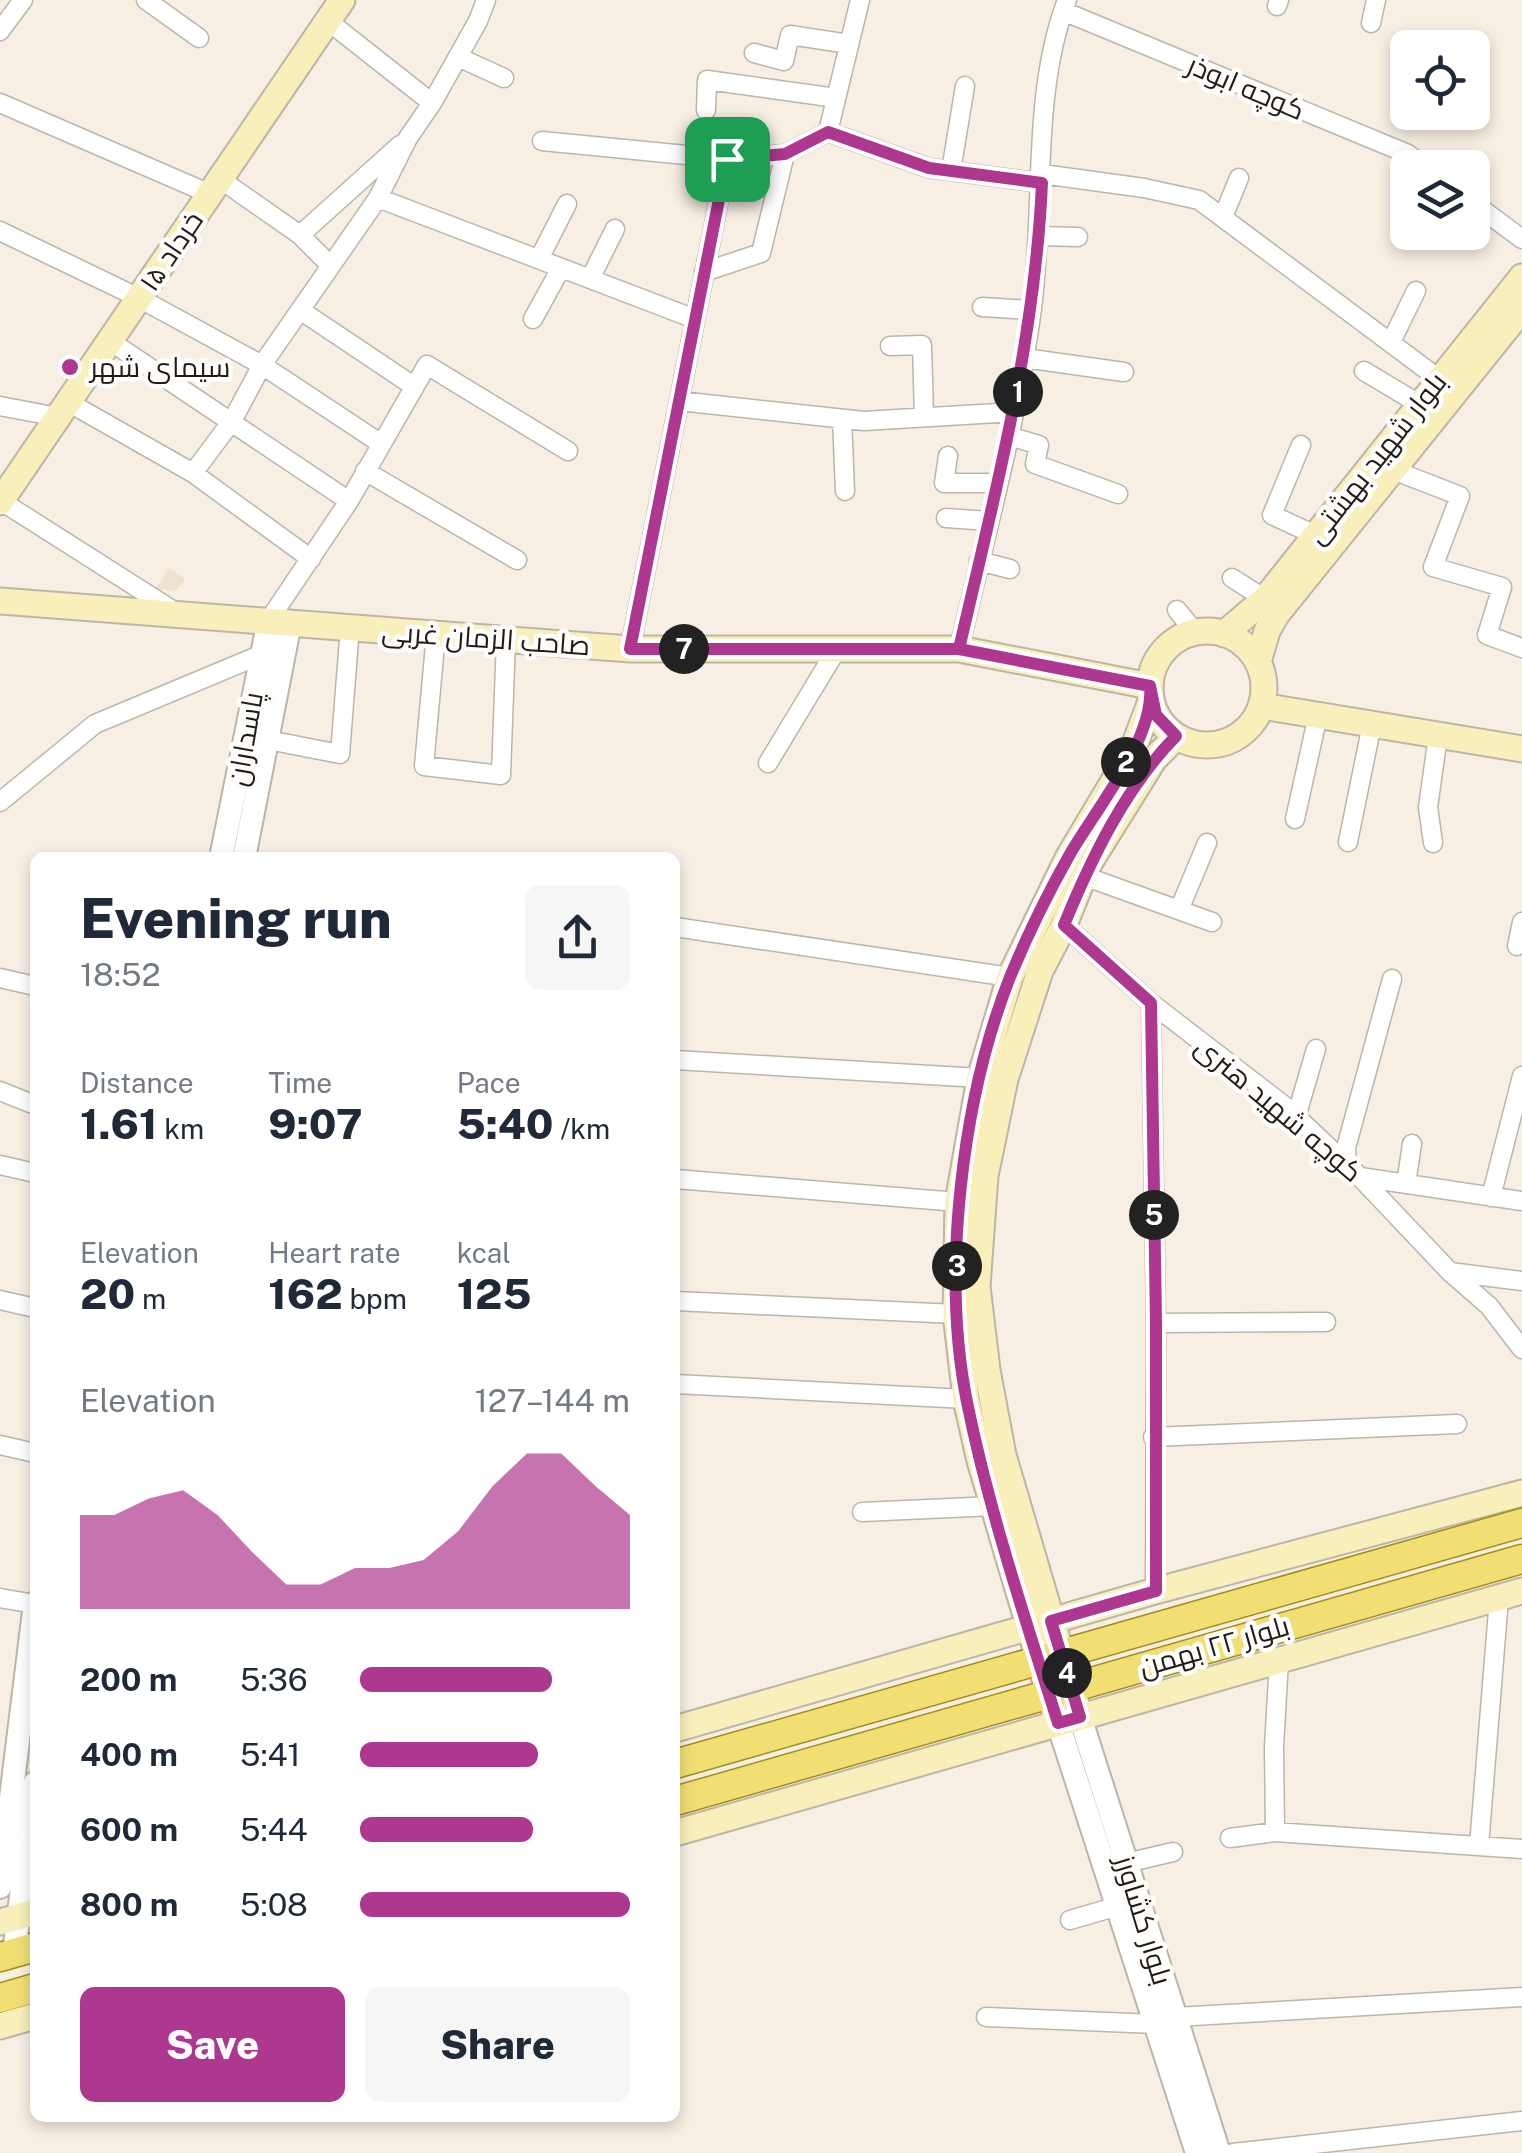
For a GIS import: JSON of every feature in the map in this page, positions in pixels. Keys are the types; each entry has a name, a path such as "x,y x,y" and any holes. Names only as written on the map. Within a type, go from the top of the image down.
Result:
{"main road":[{"name":"۱۵ خرداد","path":"0,501 335,11"},
{"name":"بلوار شهید بهشتی","path":"1224,634 1265,599 1522,277"},
{"name":"بلوار شهید بهشتی","path":"1258,662 1276,615 1522,309"},
{"name":"صاحب الزمان غربی","path":"0,602 630,649 959,649 1150,693"},
{"path":"1040,1624 994,1506 966,1399 956,1314 958,1202 980,1078 1010,977 1068,858 1134,750 1158,658 1180,637 1194,632 1224,634 1250,650 1263,676 1262,706 1246,731 1220,744 1190,743 1176,736 1164,727 1150,693"},
{"path":"1262,706 1522,749"},
{"path":"1040,1624 987,1370 977,1286 984,1176 1005,1079 1040,971 1084,876 1154,758 1176,736"},
{"path":"680,1728 1156,1591 1522,1494"},
{"name":"بلوار ۲۲ بهمن","path":"680,1763 1522,1522"},
{"name":"بلوار ۲۲ بهمن","path":"680,1801 1522,1559"},
{"name":"بلوار ۲۲ بهمن","path":"680,1832 1511,1594"},
{"name":"بلوار کشاورز","path":"1040,1624 1069,1720"},
{"path":"0,1998 30,1989"},
{"path":"0,2026 30,2017"}],"street":[{"path":"0,32 23,0"},
{"path":"146,0 199,38"},
{"path":"194,473 378,198 486,0"},
{"path":"828,132 860,0"},
{"path":"1371,24 1376,0"},
{"path":"959,649 1009,436 1032,310 1049,62 1065,5"},
{"name":"کوچه ابوذر","path":"1065,5 1399,150"},
{"path":"335,11 432,103"},
{"path":"754,54 784,61 790,35 850,44"},
{"path":"458,57 504,78"},
{"path":"706,110 707,80 836,98"},
{"path":"950,171 966,86"},
{"path":"0,103 215,186 300,235 331,266"},
{"path":"542,141 727,159 785,154 828,132 929,168 1144,188 1199,200 1439,378"},
{"path":"300,235 408,138"},
{"path":"704,272 761,253 785,154"},
{"path":"630,649 727,159"},
{"path":"1223,217 1239,178"},
{"path":"378,198 695,318"},
{"path":"539,260 567,204"},
{"path":"1490,215 1522,239"},
{"path":"590,279 615,229"},
{"path":"0,231 139,298 262,366 380,443"},
{"path":"1040,236 1078,238"},
{"path":"533,319 561,268"},
{"path":"1391,342 1416,292"},
{"path":"982,307 1032,310"},
{"path":"300,310 412,386"},
{"path":"110,341 348,501"},
{"path":"890,346 922,345 924,417"},
{"path":"1024,358 1124,372"},
{"path":"280,621 312,559 427,365 568,451"},
{"path":"1364,371 1419,404"},
{"path":"679,402 864,421 1014,412"},
{"path":"0,406 63,409 194,473 312,559"},
{"path":"842,419 845,490"},
{"path":"1009,436 1040,444 1035,464 1118,494"},
{"path":"1300,445 1272,516 1315,535"},
{"path":"948,456 944,484 998,483"},
{"path":"1393,470 1460,496 1432,567 1502,587 1487,636 1522,648"},
{"path":"365,471 517,560"},
{"path":"0,501 178,613"},
{"path":"946,518 989,520"},
{"path":"979,561 1010,570"},
{"path":"1232,578 1265,599"},
{"path":"1177,610 1194,632"},
{"name":"پاسداران","path":"223,852 260,655 280,621"},
{"name":"پاسداران","path":"245,852 268,740 280,621"},
{"path":"268,740 340,754 350,627"},
{"path":"436,634 424,766 501,775 506,639"},
{"path":"768,763 837,649"},
{"path":"0,802 95,724 260,655"},
{"path":"1295,819 1318,715"},
{"path":"1348,842 1372,724"},
{"path":"1434,843 1428,808 1438,736"},
{"path":"1179,910 1207,843"},
{"path":"1084,876 1212,922"},
{"path":"1517,946 1522,922"},
{"name":"کوچه شهید هنری","path":"1064,925 1151,1003 1296,1117 1489,1306 1522,1349"},
{"path":"680,927 1010,977"},
{"path":"0,978 30,985"},
{"path":"1392,979 1346,1148 1354,1171 1406,1184 1522,1202"},
{"path":"1151,1003 1156,1591"},
{"path":"1296,1117 1316,1049"},
{"path":"680,1060 980,1078"},
{"path":"1491,1197 1522,1076"},
{"path":"0,1091 30,1103"},
{"path":"1406,1184 1412,1144"},
{"path":"0,1165 30,1172"},
{"path":"680,1179 958,1202"},
{"path":"1450,1272 1522,1281"},
{"path":"0,1300 30,1307"},
{"path":"680,1302 956,1314"},
{"path":"1156,1323 1326,1322"},
{"path":"680,1384 966,1399"},
{"path":"1154,1437 1457,1424"},
{"path":"0,1445 30,1451"},
{"path":"862,1512 994,1506"},
{"path":"1479,1846 1511,1594"},
{"path":"0,1598 30,1603"},
{"path":"0,1887 8,1751 30,1631"},
{"path":"1276,1832 1274,1747 1279,1660"},
{"name":"بلوار کشاورز","path":"1069,1720 1126,1863 1197,2153"},
{"name":"بلوار کشاورز","path":"1069,1720 1118,1906 1219,2153"},
{"path":"16,1952 30,1822"},
{"path":"1230,1838 1276,1832 1522,1849"},
{"path":"1126,1863 1173,1852"},
{"path":"1070,1920 1118,1906"},
{"path":"986,2017 1165,2020 1522,1997"},
{"path":"1233,2153 1522,2121"}],"shaded area":[{"path":"169,568 185,579 176,591 155,589"}],"place":[{"name":"سیمای شهر","path":"70,367"}],"route":[{"path":"727,159 630,649 959,649 1054,667 1150,686 1156,715 1176,736 1154,758 1088,865 1064,925 1151,1003 1156,1591 1051,1621 1080,1717 1058,1723 980,1461 966,1399 956,1314 958,1202 980,1078 1010,977 1068,858 1134,750 1151,701 1150,686 959,649 1014,412 1032,310 1042,183 929,168 828,132 785,154 727,159"}]}
